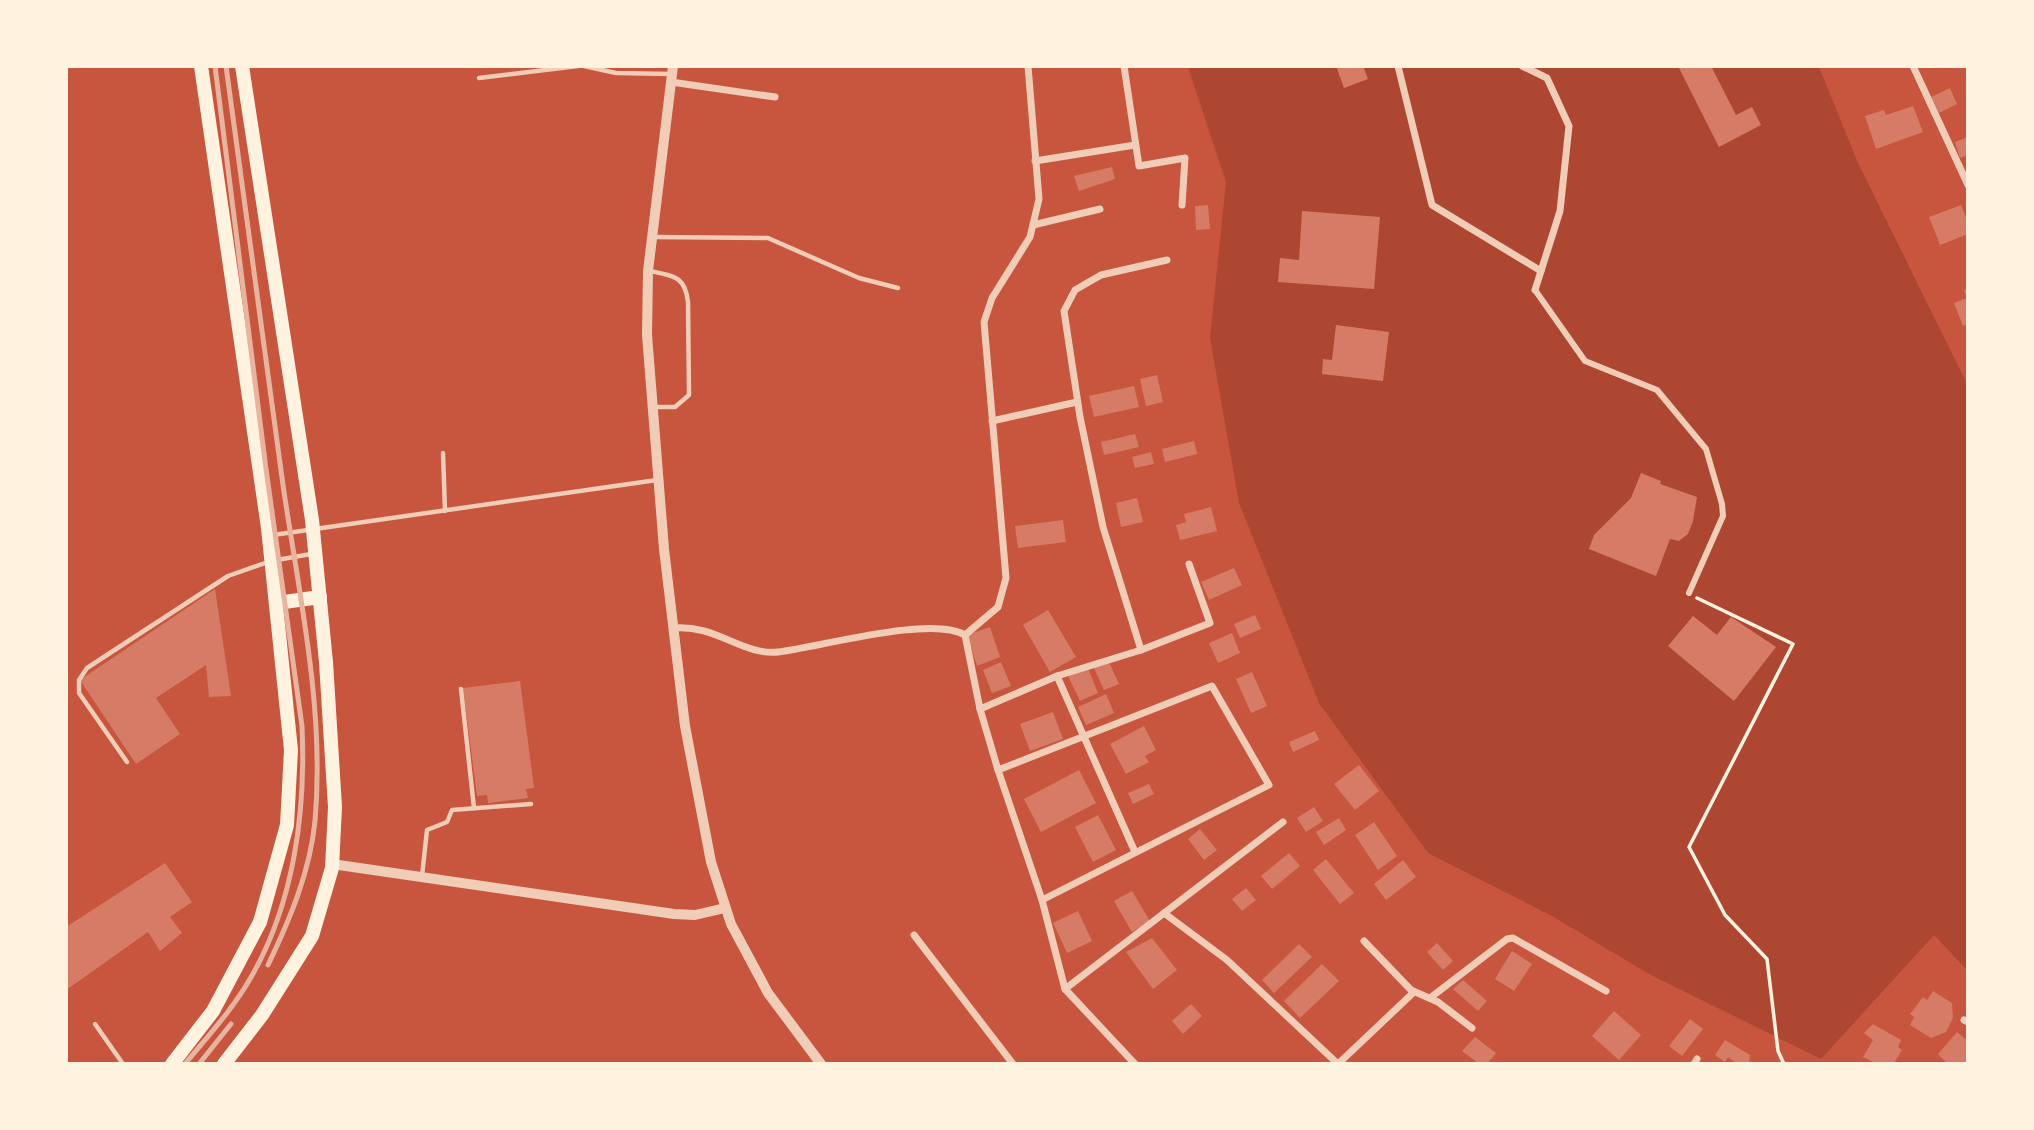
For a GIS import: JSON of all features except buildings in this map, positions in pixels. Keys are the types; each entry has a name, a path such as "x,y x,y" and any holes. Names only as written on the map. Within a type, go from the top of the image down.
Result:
{"main road":[{"path":"172,1063 213,1012 260,922 287,825 291,750 277,603 201,66"},
{"path":"224,1063 262,1016 312,936 332,864 335,807 316,554 243,66"},
{"path":"277,603 320,597"}],"street":[{"path":"964,635 998,607 1006,578 984,322 992,298 1030,237 1039,198 1028,66"},
{"path":"1124,66 1139,166 1185,158 1182,205"},
{"path":"1398,66 1432,205 1541,271"},
{"path":"1522,66 1547,78 1569,126 1560,211 1535,290 1585,361 1657,390 1706,449 1723,516 1689,593"},
{"path":"1913,66 1968,185"},
{"path":"775,97 672,74 648,271 647,335 657,480 673,628 685,726 711,862 725,908 744,951 768,993 821,1063"},
{"path":"1035,160 1135,145"},
{"path":"1032,225 1100,209"},
{"path":"1141,650 1103,527 1077,402 1064,311 1075,290 1101,275 1167,260"},
{"path":"992,422 1077,402"},
{"path":"980,709 1057,676 1141,650 1210,623 1189,564"},
{"path":"673,628 702,629 754,650 774,652 873,635 934,628 948,628 964,635"},
{"path":"964,635 980,709 1042,900 1065,989 1135,1063"},
{"path":"1057,676 1135,852"},
{"path":"998,769 1212,686 1269,785 1042,900"},
{"path":"1065,989 1283,822"},
{"path":"332,864 674,915 695,915 725,908"},
{"path":"1164,913 1227,960 1338,1063 1414,992"},
{"path":"914,935 1013,1063"},
{"path":"1430,998 1507,939 1513,939 1606,991"},
{"path":"1364,941 1414,992 1430,998 1472,1028"}],"lane":[{"path":"478,78 578,66"},
{"path":"584,66 617,73 672,74"},
{"path":"652,237 768,238 859,278 898,288"},
{"path":"648,271 673,275 681,281 687,288 688,302 689,395 675,407 651,407"},
{"path":"443,453 445,511"},
{"path":"268,536 657,480"},
{"path":"127,762 79,693 79,680 87,668 228,576 271,561 316,554"},
{"path":"460,690 474,808"},
{"path":"422,878 427,830 446,822 452,810 531,804"},
{"path":"95,1024 123,1063"}],"path":[{"path":"1689,593 1710,606 1793,644 1689,848 1725,915 1767,959 1778,1051 1784,1063"}],"shaded area":[{"path":"1188,67 1819,67 1858,163 1967,384 1967,970 1934,935 1821,1059 1649,974 1552,916 1428,853 1319,703 1239,503 1210,338 1226,182"}],"railway":[{"path":"185,1064 219,1023 250,979 277,920 294,857 303,758 302,726 266,469 215,66"},
{"path":"226,66 309,652 316,737 315,821 309,859 291,913 268,965"},
{"path":"199,1064 231,1024"}]}
